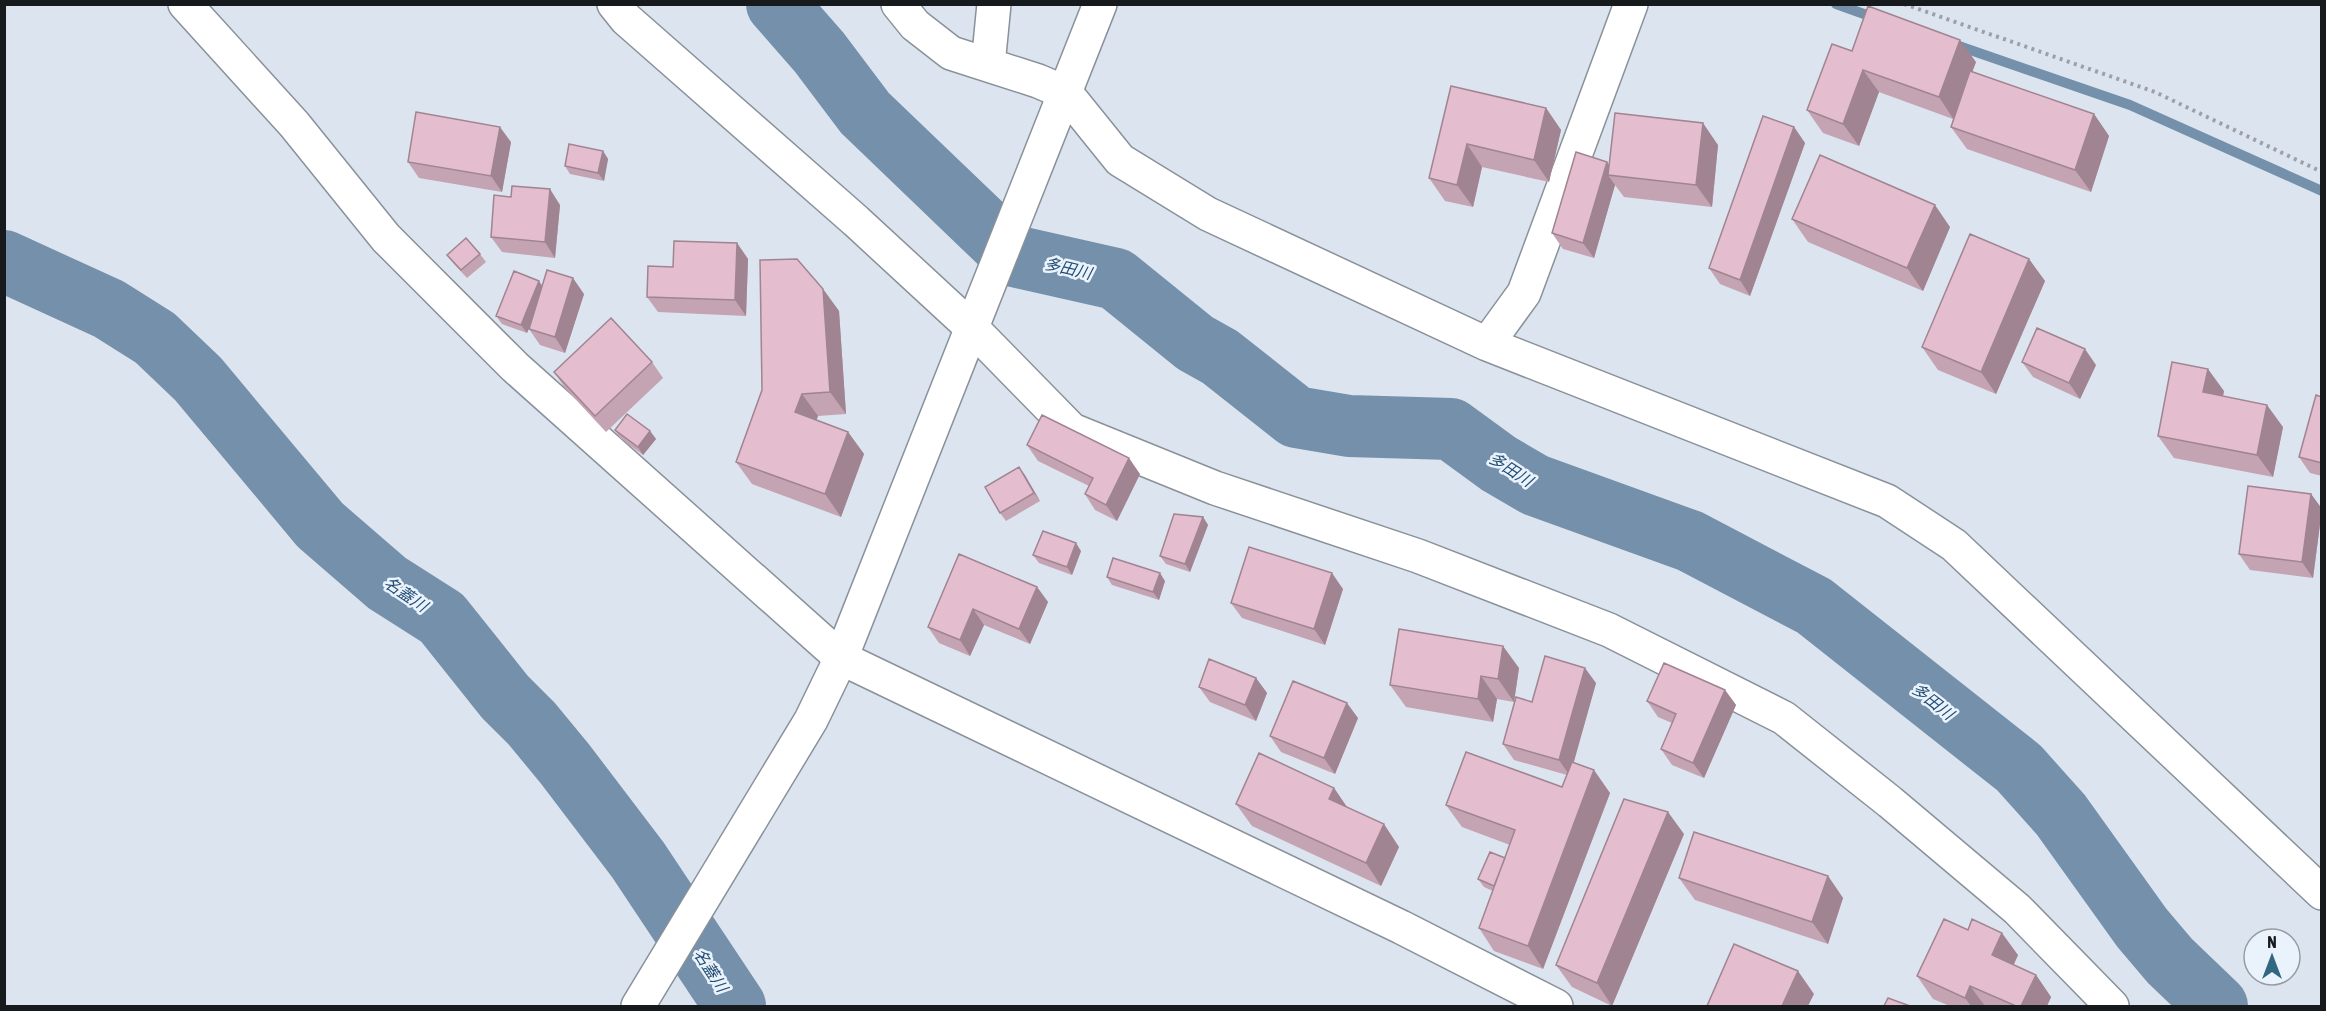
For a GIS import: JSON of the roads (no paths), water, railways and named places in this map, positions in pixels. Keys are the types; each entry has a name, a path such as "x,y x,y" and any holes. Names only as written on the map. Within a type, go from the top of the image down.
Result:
{"street":[{"path":"185,4 294,124 386,238 475,327 524,375 841,658 1401,927 1556,1006"},
{"path":"614,4 626,19 856,221 977,318 1072,430 1215,488 1418,556 1609,630 1784,718 2017,909 2112,1006"},
{"path":"898,4 915,25 951,53 1038,81 1066,93 1120,160 1208,214 1487,344 1887,501 1954,545 2322,893"},
{"path":"988,65 994,4"},
{"path":"638,1006 701,906 811,720 841,658 1100,4"},
{"path":"1487,344 1524,293 1631,4"}],"waterway":[{"name":"多田川","path":"777,4 819,52 865,113 1014,256 1116,279 1195,343 1220,357 1296,417 1349,426 1451,429 1499,464 1535,485 1690,541 1814,606 2019,768 2061,815 2142,928 2170,961 2217,1006"},
{"path":"1836,4 1878,19"},
{"path":"1953,44 2130,105 2322,191"},
{"name":"名蓋川","path":"4,261 109,309 155,338 198,379 320,525 387,583 442,618 505,697 532,724 565,764 638,860 735,1006"}]}
